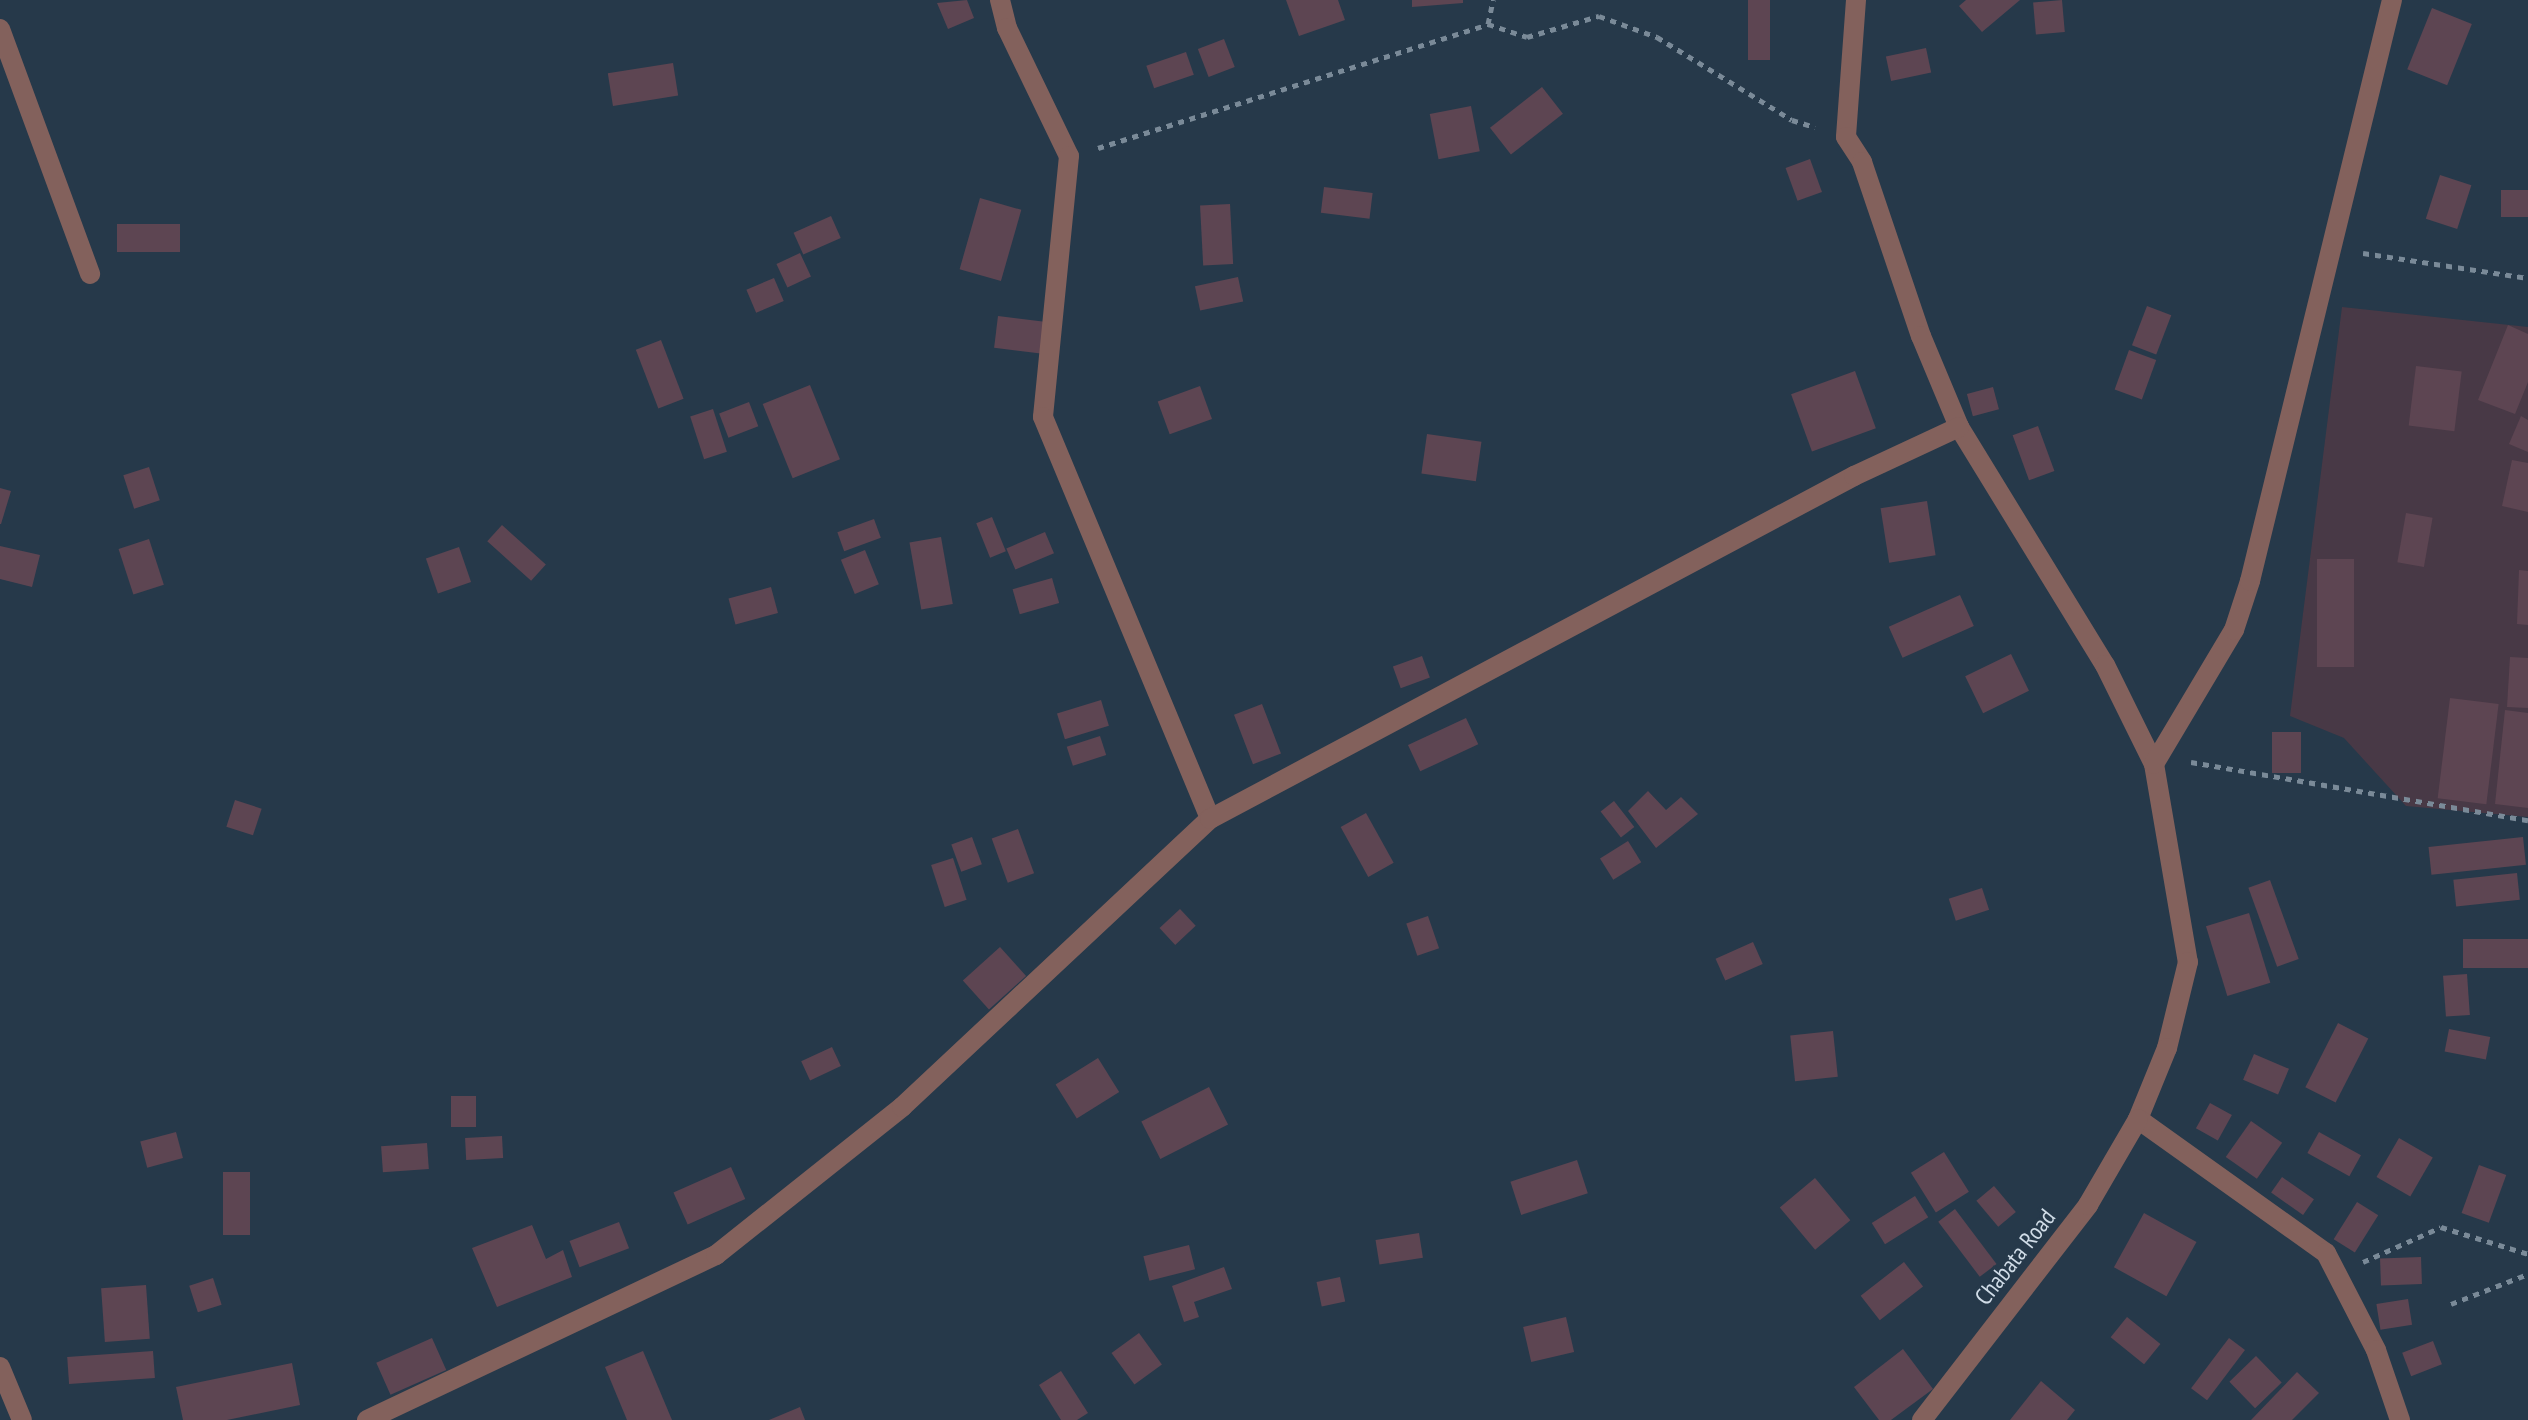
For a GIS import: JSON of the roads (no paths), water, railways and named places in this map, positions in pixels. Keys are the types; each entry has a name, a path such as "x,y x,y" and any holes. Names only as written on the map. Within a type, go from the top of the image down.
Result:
{"street":[{"path":"1000,0 1007,28 1069,156 1043,417 1210,819"},
{"name":"Chabata Road","path":"1856,0 1846,137 1862,162 1877,218 1959,427 2105,665 2154,764 2188,962 2167,1048 2138,1119 2088,1205 1922,1420"},
{"path":"2154,764 2234,630 2327,248 2392,0"},
{"path":"0,29 90,274"},
{"path":"367,1420 716,1255 902,1107 1210,819 1854,476 1959,427"},
{"path":"2138,1119 2286,1221 2326,1253 2343,1278 2400,1420"},
{"path":"0,1367 22,1420"}]}
